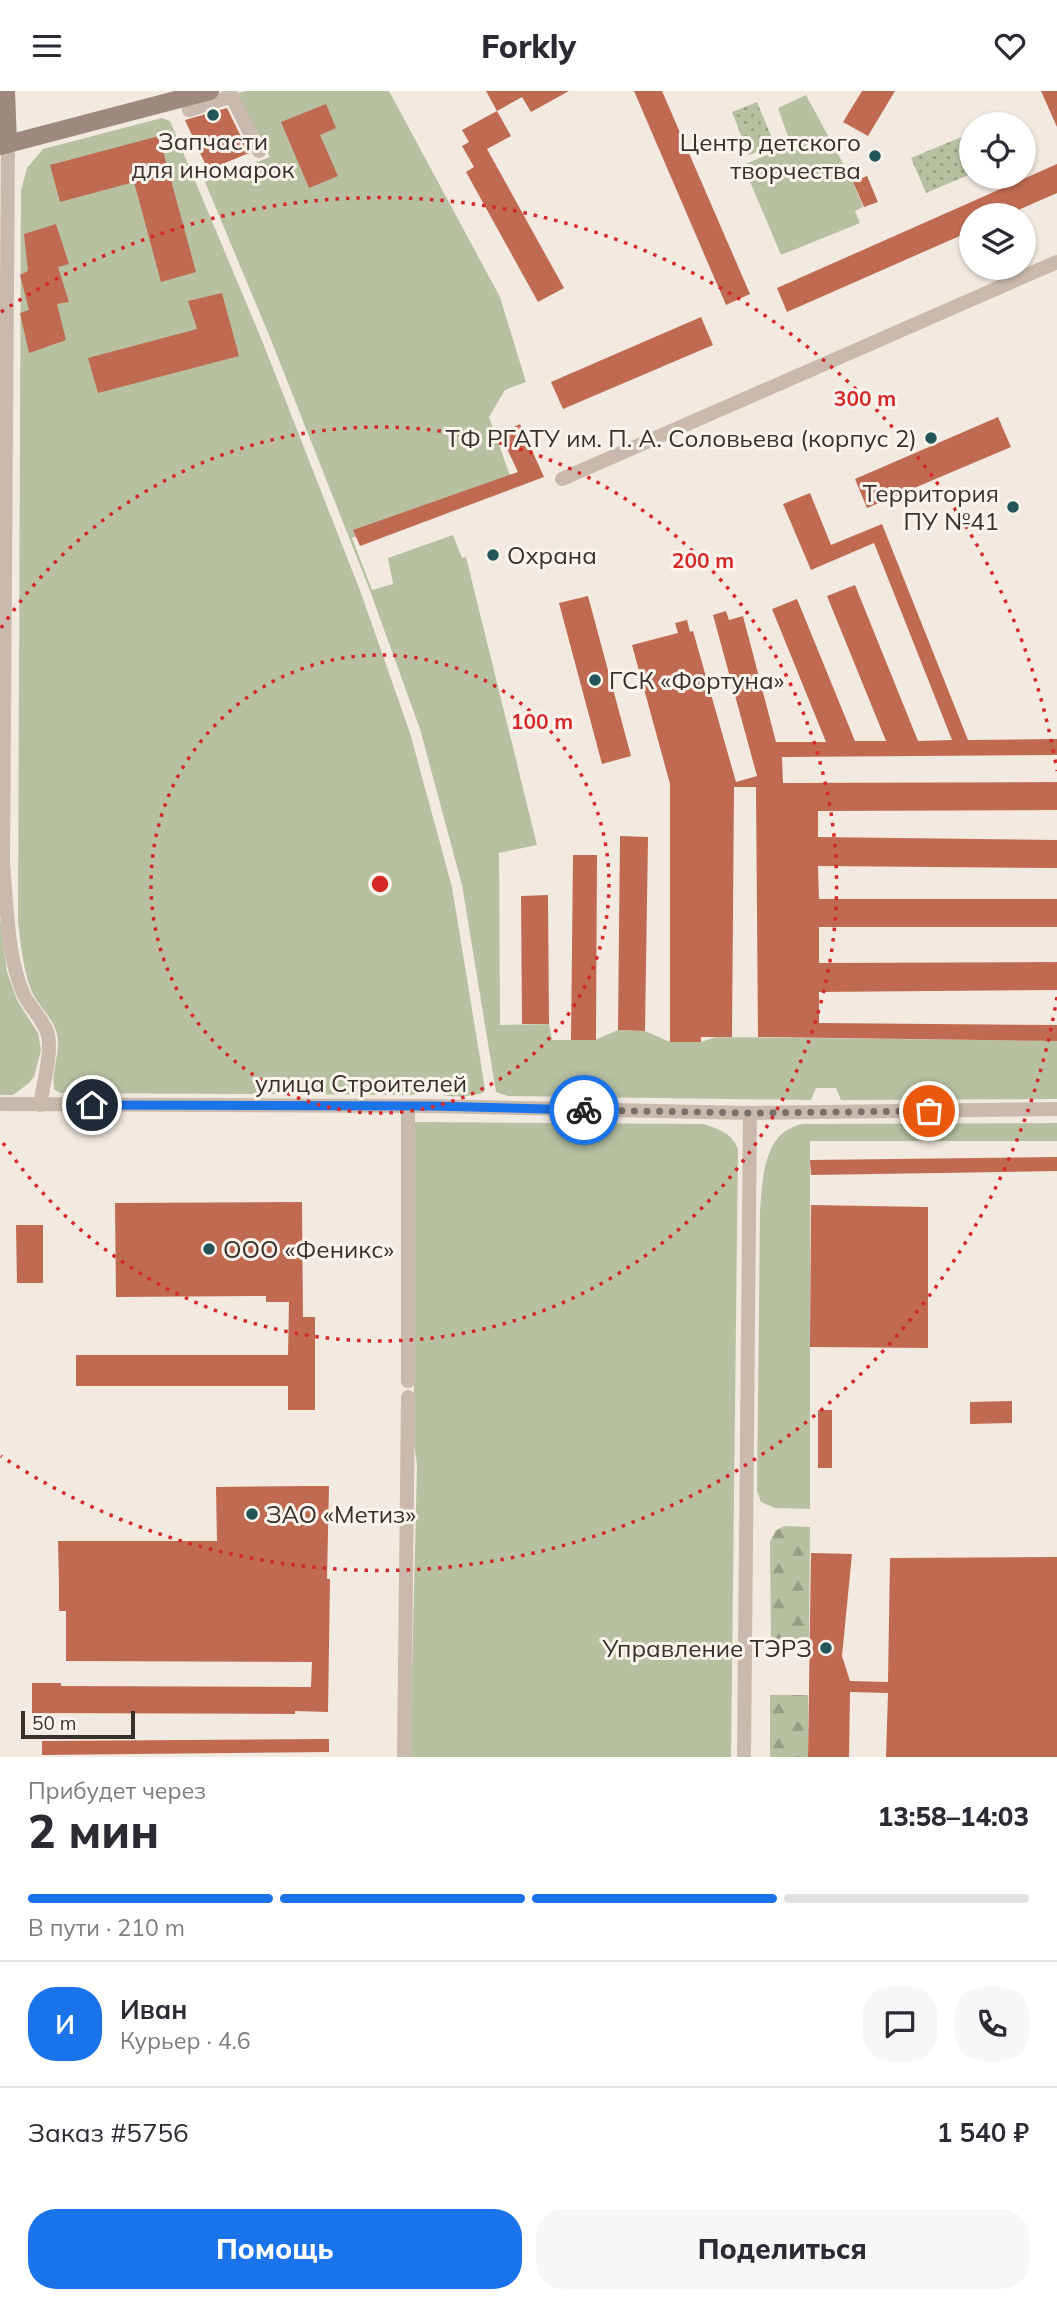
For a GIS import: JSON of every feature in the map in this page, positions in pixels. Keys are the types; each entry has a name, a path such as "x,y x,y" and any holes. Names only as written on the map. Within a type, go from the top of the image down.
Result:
{"street":[{"path":"6,91 3,864 19,981 48,1037 40,1105"},
{"path":"4,145 211,91"},
{"path":"189,110 231,94 259,151"},
{"path":"562,479 1057,262"},
{"name":"улица Строителей","path":"0,1104 750,1113 1057,1109"},
{"path":"408,1107 408,1381"},
{"path":"744,1757 750,1113"},
{"path":"404,1757 408,1397"}],"green space":[{"path":"389,91 500,297 526,382 505,390 489,417 512,481 352,538 372,590 393,584 388,558 453,535 462,558 466,557 537,845 499,853 500,1025 549,1024 552,1040 595,1040 618,1030 645,1031 670,1042 701,1042 716,1037 1057,1041 1057,1099 841,1100 836,1088 816,1088 811,1100 508,1096 496,1092 462,885 420,729 369,588 205,182 270,157 237,93"},
{"path":"806,95 852,180 863,207 855,211 860,223 781,255 743,165 791,145 778,108"},
{"path":"757,102 775,145 749,155 732,112"},
{"path":"162,118 170,121 263,343 361,593 410,733 452,887 484,1092 446,1096 437,1083 422,1084 419,1093 412,1095 60,1093 54,1089 57,1034 29,984 18,922 21,191 27,168 43,149"},
{"path":"959,138 959,179 926,193 911,158"},
{"path":"0,918 7,972 17,1000 38,1033 41,1050 34,1077 13,1095 0,1095"},
{"path":"413,1122 703,1124 724,1132 738,1149 731,1757 410,1757 417,1465 414,1443"},
{"path":"1057,1123 1057,1141 810,1141 810,1509 775,1508 761,1502 757,1491 760,1210 764,1171 773,1146 780,1136 790,1128 803,1124"},
{"path":"784,1526 810,1527 809,1640 771,1639 770,1542 775,1531"},
{"path":"770,1695 808,1695 808,1757 770,1757"}],"building":[{"path":"486,91 569,91 531,112 522,97 497,111"},
{"path":"634,91 662,91 750,294 726,305"},
{"path":"862,91 895,91 868,136 843,122"},
{"path":"1041,91 1057,91 1057,127"},
{"path":"326,104 336,128 320,135 338,176 309,188 281,122"},
{"path":"227,108 249,153 208,170 185,120"},
{"path":"497,111 511,136 487,149 564,288 538,302 466,172 474,167 462,146 469,142 462,130"},
{"path":"159,136 196,272 161,282 134,182 60,202 50,165"},
{"path":"1057,164 1057,193 1034,203 969,203 1001,189 1036,189 1036,173"},
{"path":"867,176 878,202 864,207 853,182"},
{"path":"959,207 959,236 787,312 777,288"},
{"path":"56,224 69,264 58,267 69,302 57,304 66,340 29,353 20,313 29,310 20,275 28,271 24,234"},
{"path":"222,293 239,356 98,393 88,358 197,329 188,301"},
{"path":"701,317 713,345 563,409 551,382"},
{"path":"998,417 1011,447 867,508 855,479"},
{"path":"520,424 544,477 360,546 353,530 518,472 500,434"},
{"path":"810,493 831,545 882,524 968,740 1057,739 1057,755 782,757 783,783 1057,782 1057,810 818,811 818,837 1057,840 1057,868 818,866 819,899 1057,899 1057,927 819,927 819,963 1057,962 1057,990 819,992 819,1023 1057,1025 1057,1041 758,1037 756,787 734,787 732,1037 701,1037 701,1042 670,1042 670,784 632,645 678,633 675,623 687,620 690,632 693,631 736,782 757,776 713,615 726,611 729,620 743,616 776,742 826,742 772,609 797,599 855,741 886,741 827,596 855,585 918,741 952,740 874,543 811,570 783,504"},
{"name":"ГСК «Фортуна»","path":"588,596 631,756 602,764 559,603"},
{"path":"620,836 648,837 645,1031 618,1030"},
{"path":"573,855 597,855 596,1040 571,1040"},
{"path":"548,895 549,1024 522,1024 521,896"},
{"path":"1057,1157 1057,1171 811,1175 810,1160"},
{"name":"ООО «Феникс»","path":"302,1202 303,1317 315,1317 315,1410 288,1410 288,1386 76,1386 76,1355 288,1355 289,1302 266,1302 266,1296 116,1297 115,1203"},
{"path":"811,1205 928,1207 928,1348 810,1347"},
{"path":"16,1225 43,1225 43,1283 17,1283"},
{"path":"1012,1401 1012,1423 970,1424 970,1402"},
{"path":"818,1410 832,1410 832,1468 818,1468"},
{"path":"329,1486 328,1712 32,1713 32,1683 61,1683 61,1686 311,1687 312,1662 66,1661 66,1611 59,1611 58,1541 217,1541 216,1487"},
{"path":"811,1553 852,1554 842,1656 850,1681 888,1682 890,1558 1057,1557 1057,1757 886,1757 888,1693 850,1692 849,1757 808,1757"},
{"path":"329,1739 329,1752 42,1755 42,1741"}],"way so far":[{"path":"584,1110 750,1113 929,1111"}],"place":[{"name":"Запчасти для иномарок","path":"213,115"},
{"name":"Центр детского творчества","path":"875,156"},
{"name":"ТФ РГАТУ им. П. А. Соловьева (корпус 2)","path":"931,438"},
{"name":"Территория ПУ №41","path":"1013,507"},
{"name":"Охрана","path":"493,555"},
{"name":"ГСК «Фортуна»","path":"595,680"},
{"name":"ООО «Феникс»","path":"209,1249"},
{"name":"ЗАО «Метиз»","path":"252,1514"},
{"name":"Управление ТЭРЗ","path":"826,1648"}],"route":[{"path":"92,1105 432,1106 584,1110"}]}
